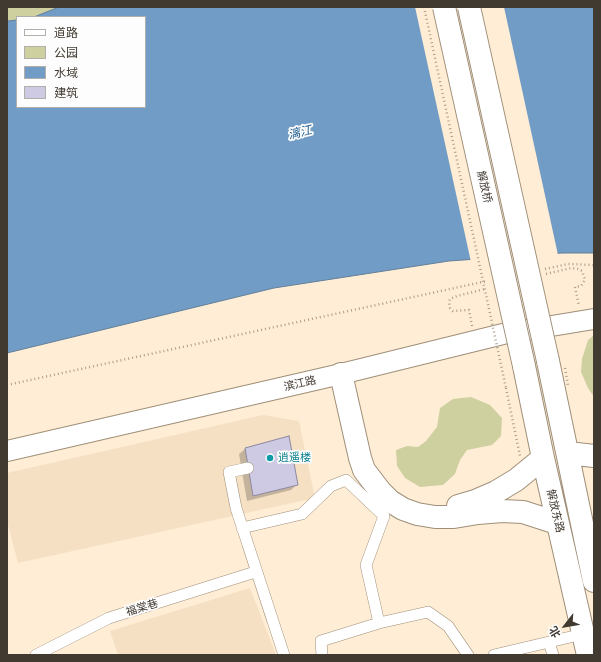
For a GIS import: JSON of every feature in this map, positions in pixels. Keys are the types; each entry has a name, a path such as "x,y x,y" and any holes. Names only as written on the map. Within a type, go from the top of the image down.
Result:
{"main road":[{"name":"解放桥","path":"444,7 524,366"},
{"path":"469,7 568,453 587,508 594,581"},
{"name":"滨江路","path":"7,451 346,373 503,334 594,319"},
{"name":"解放东路","path":"524,366 557,523 588,655"},
{"path":"346,373 368,451 377,472 385,483 407,498 420,504 453,507 475,502 496,492 523,474 543,458"},
{"path":"346,373 360,458 364,470 380,491 390,501 417,514 435,517 454,517 502,511 523,512 557,523"},
{"path":"568,453 594,456"}],"street":[{"path":"248,468 229,472 236,508 246,542 284,655"},
{"path":"242,528 302,514 331,486 346,480 384,516 366,565 379,623"},
{"name":"福棠巷","path":"36,655 109,618 252,573"},
{"path":"322,655 321,641 379,623 428,612 448,626 468,655"},
{"path":"494,655 583,634"},
{"path":"549,642 552,655"}],"path":[{"path":"424,7 506,388 523,474"},
{"path":"538,270 568,264 594,265"},
{"path":"546,274 571,268 578,269 582,271 585,279 581,286 575,287"},
{"path":"7,385 493,279"},
{"path":"469,310 453,311 448,304 450,299 484,289"}],"shaded area":[{"path":"263,415 299,421 315,498 18,563 7,521 7,473"},
{"path":"250,588 276,655 118,655 110,631"}],"green space":[{"path":"7,7 59,7 36,16 16,16 16,20 7,21"},
{"path":"594,335 594,397 581,372 582,359 588,340"},
{"path":"471,397 490,405 502,418 501,436 492,445 467,450 460,460 455,474 443,485 420,487 405,478 397,466 396,450 407,446 418,447 426,441 437,427 440,408 453,399"}],"water":[{"name":"漓江","path":"59,7 594,7 594,253 562,253 449,261 274,288 7,353 7,21 16,20 16,108 146,108 146,16 36,16"}],"pier":[{"path":"415,7 504,7 558,255 471,262"}],"building":[{"name":"逍遥楼","path":"289,436 298,485 253,496 245,448"}],"place":[{"name":"逍遥楼","path":"270,458"}]}
